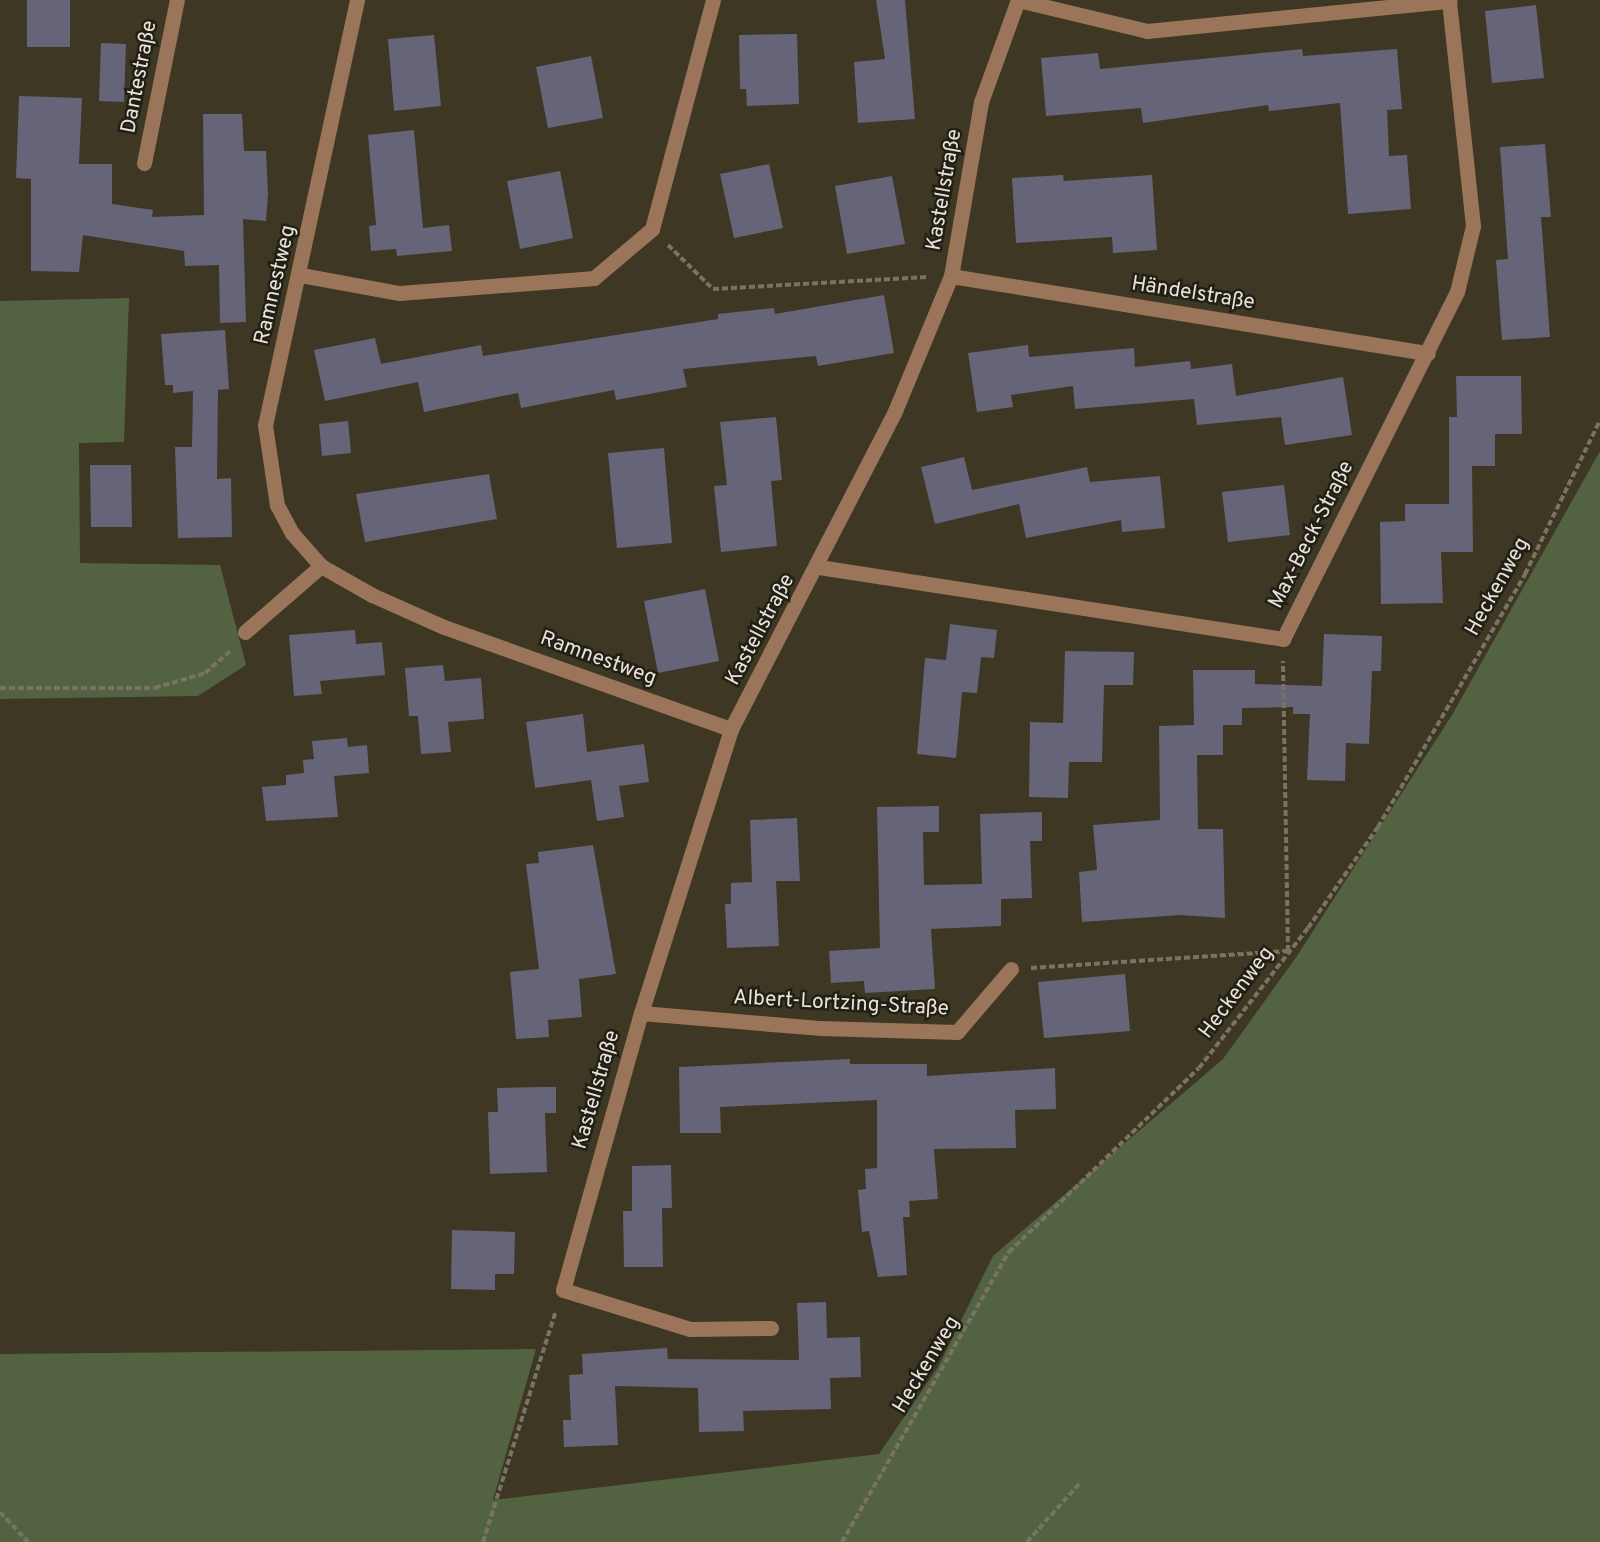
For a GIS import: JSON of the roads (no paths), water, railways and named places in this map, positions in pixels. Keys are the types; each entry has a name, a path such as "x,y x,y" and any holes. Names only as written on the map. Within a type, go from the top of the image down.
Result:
{"street":[{"name":"Dantestraße","path":"144,163 177,0"},
{"name":"Ramnestweg","path":"357,0 301,275 266,425 267,465 277,505 292,533 321,566 444,627 731,729"},
{"path":"301,275 399,293 594,278 652,229 713,0"},
{"path":"1018,0 1147,31 1449,0"},
{"name":"Kastellstraße","path":"771,1328 690,1329 562,1290 641,1013 731,729 819,567 895,411 951,276 981,102 1018,0"},
{"name":"Max-Beck-Straße","path":"819,567 1283,639 1457,292 1473,226 1449,0"},
{"name":"Händelstraße","path":"951,276 1428,353"},
{"path":"245,633 321,566"},
{"name":"Albert-Lortzing-Straße","path":"641,1013 821,1028 957,1032 1011,969"}]}
